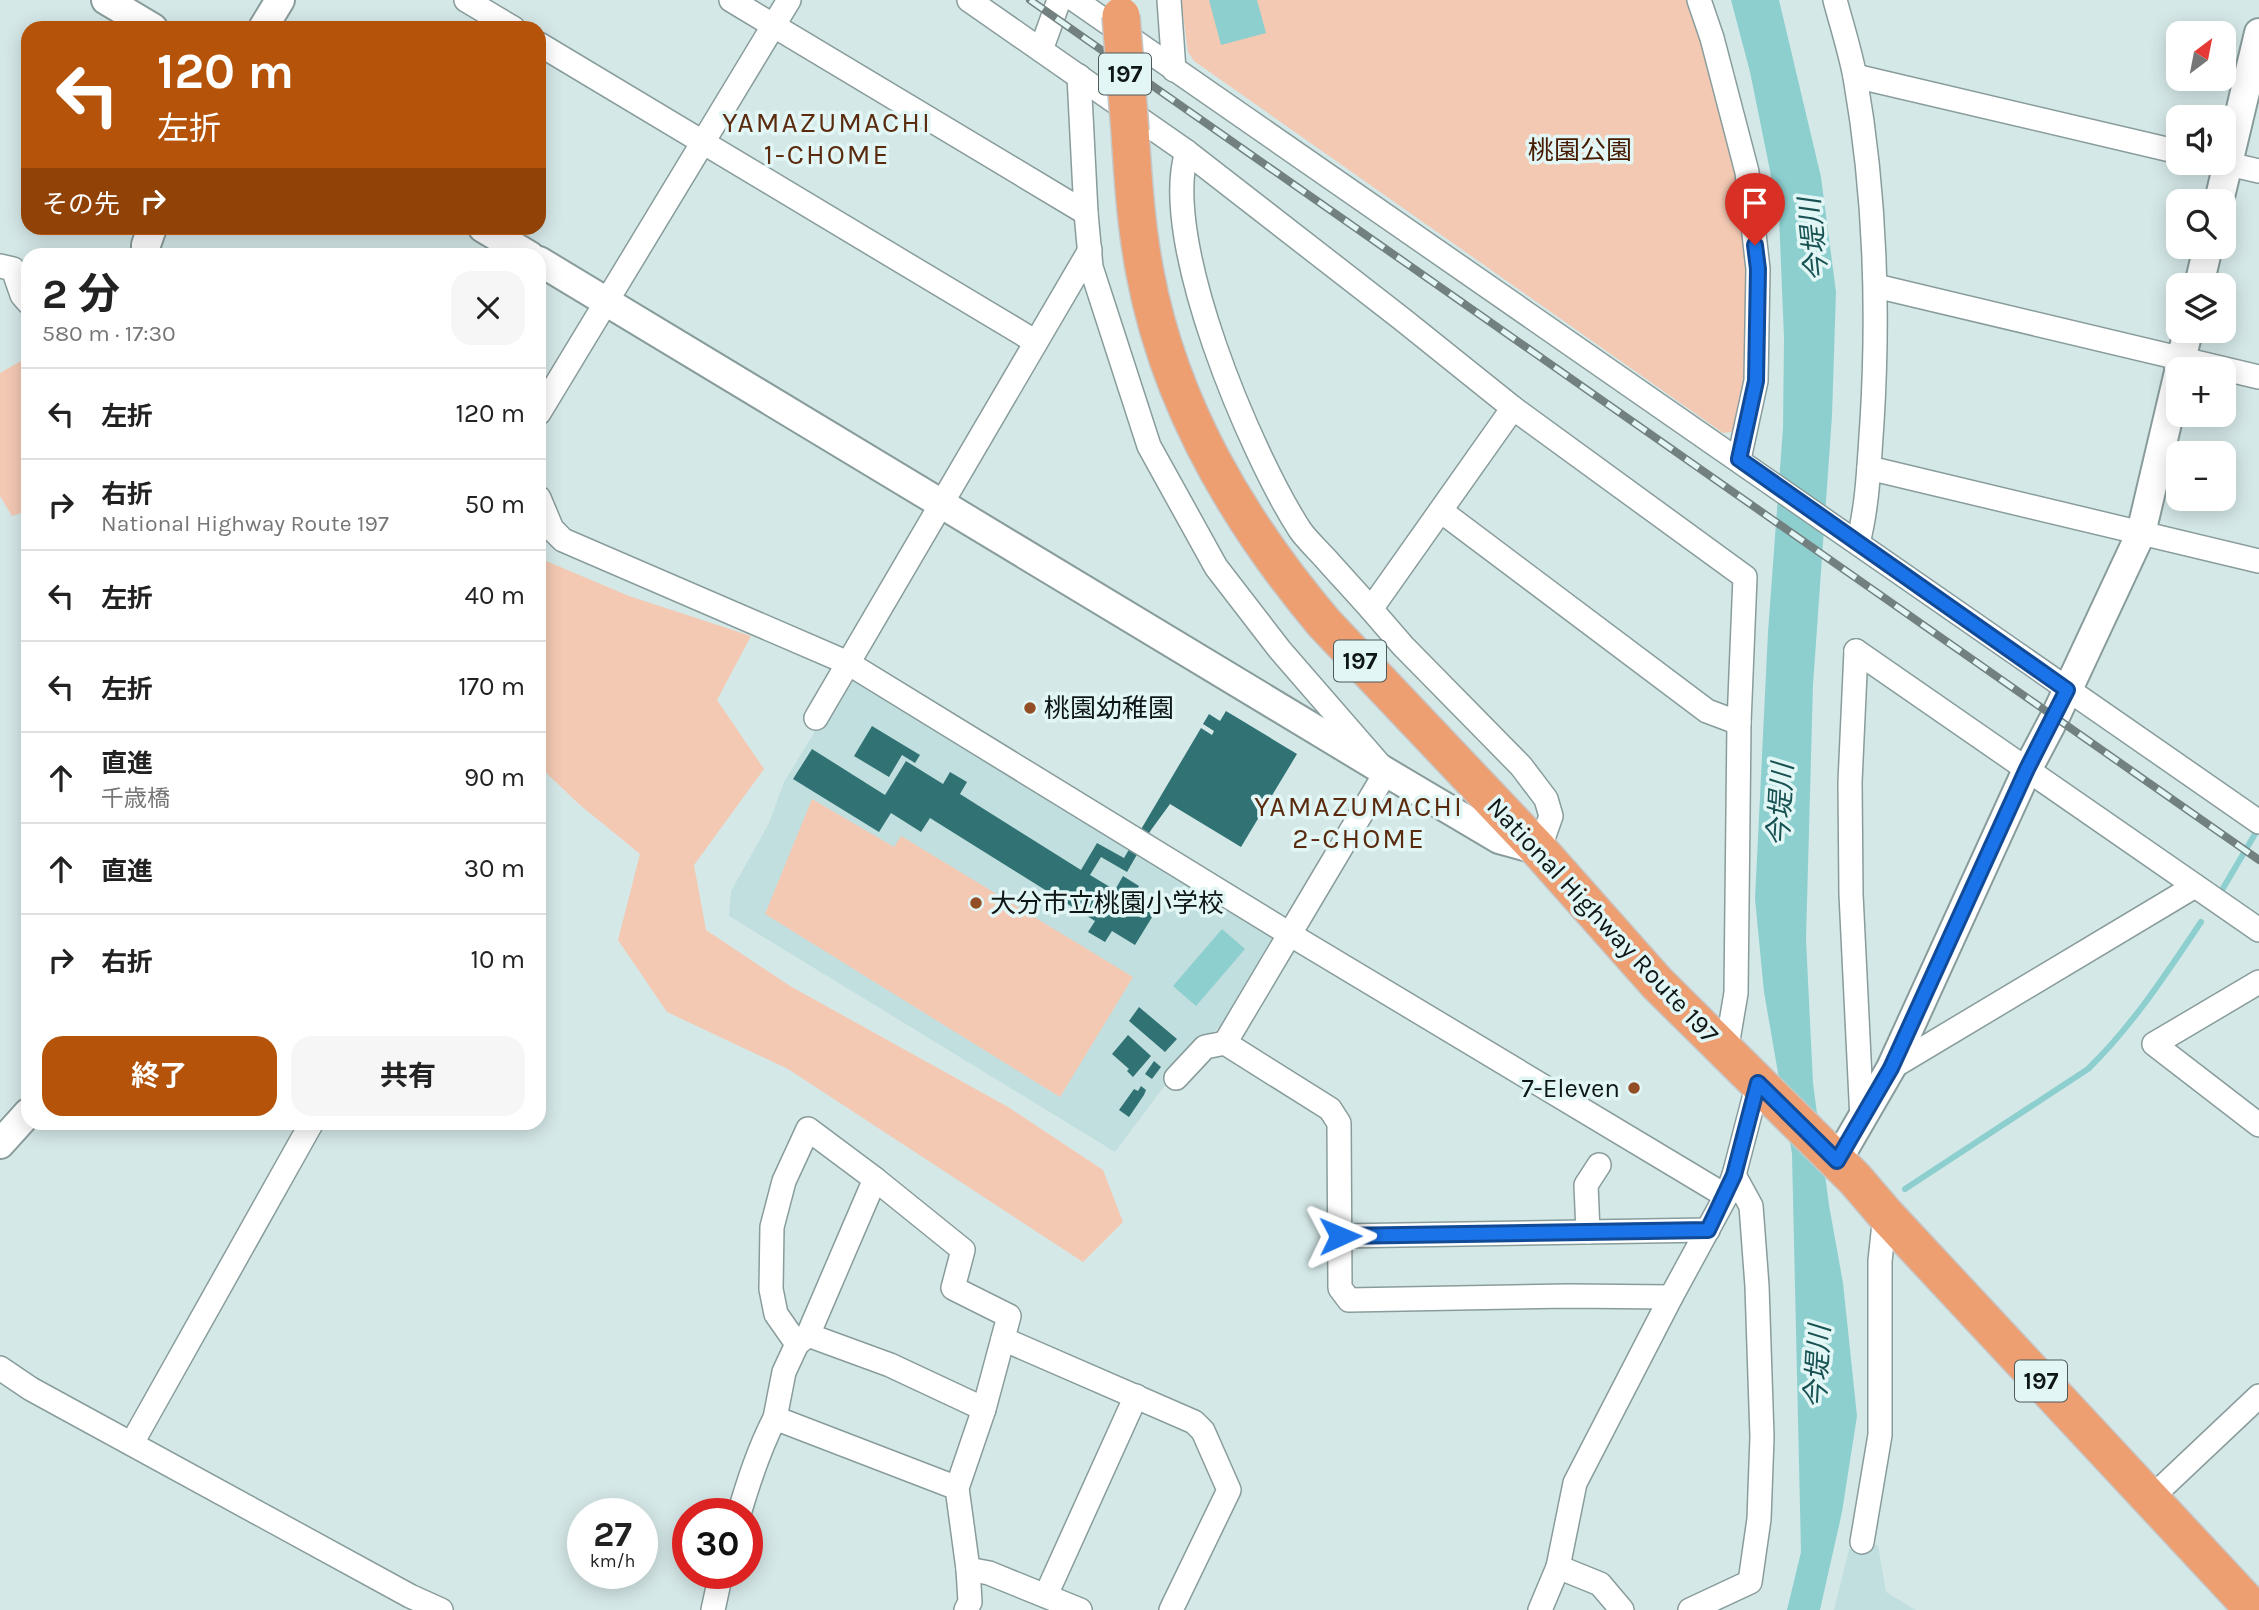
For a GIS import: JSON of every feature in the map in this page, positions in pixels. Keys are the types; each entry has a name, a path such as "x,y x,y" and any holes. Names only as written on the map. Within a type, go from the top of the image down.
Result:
{"highway":[{"name":"National Highway Route 197","path":"1120,8 1141,248 1159,330 1199,436 1245,520 1292,585 1324,623 1539,850 1657,984 1833,1156 2255,1610"}],"street":[{"path":"106,0 141,21"},
{"path":"267,21 280,0"},
{"path":"466,0 501,21"},
{"path":"731,0 1086,213"},
{"path":"546,402 789,0"},
{"path":"969,0 1188,152 1513,408 1745,577 1739,723 1735,993 1726,1052"},
{"path":"1041,50 1059,0"},
{"path":"1075,0 2259,821"},
{"path":"1169,0 1174,70"},
{"path":"1699,0 1712,38 1747,172 1758,269 1756,381 1739,459"},
{"path":"1835,0 1855,76 1871,190 1876,286 1876,351 1865,518 1850,538"},
{"path":"2236,124 2259,33"},
{"path":"546,48 1036,342"},
{"path":"1079,76 1091,267 1149,446 1216,567 1280,650 1386,772"},
{"path":"1855,76 2166,149"},
{"path":"546,265 1499,839 1539,850 1551,816 1546,799 1521,766 1403,646 1301,531 1252,437 1228,382 1191,270 1181,208 1181,171 1188,152"},
{"path":"2236,165 2259,171"},
{"path":"495,235 517,248"},
{"path":"816,718 1090,250"},
{"path":"0,267 13,269 21,292"},
{"path":"1876,286 2166,363"},
{"path":"2236,374 2259,377"},
{"path":"1371,609 1513,408"},
{"path":"1833,1156 1862,1120 1891,1068 2027,769 2140,533 2166,425"},
{"path":"1869,468 2259,561"},
{"path":"1441,511 1707,711 1739,723"},
{"path":"546,514 552,528 563,540 848,663 1291,935 1730,1186 1751,1206 1757,1286 1762,1437 1759,1519 1750,1582 1689,1610"},
{"path":"1862,1120 1851,894 1850,782 1856,651 2259,930"},
{"path":"1225,1043 1386,772"},
{"path":"1891,1068 2196,886"},
{"path":"2259,982 2154,1044 2259,1125"},
{"path":"1176,1078 1205,1047 1225,1043 1330,1108 1339,1123 1340,1289 1349,1300 1671,1297"},
{"path":"1540,1610 1558,1567 1576,1483 1730,1186 1763,1088"},
{"path":"0,1144 21,1121"},
{"path":"966,1610 970,1602 968,1569 957,1488 984,1409 1009,1316 953,1288 963,1250 808,1129 783,1181 772,1227 771,1289 776,1314 802,1340 890,1365 984,1409"},
{"path":"132,1443 308,1130"},
{"path":"1588,1232 1586,1185 1599,1165"},
{"path":"743,1498 761,1446 775,1418 784,1372 802,1340 875,1179"},
{"path":"1862,1542 1880,1435 1880,1261 1885,1214"},
{"path":"1340,1236 1708,1230"},
{"path":"1003,1339 1195,1422 1203,1431 1229,1490 1171,1610"},
{"path":"0,1368 31,1389 410,1596 441,1610"},
{"path":"1046,1595 1136,1396"},
{"path":"2151,1498 2259,1396"},
{"path":"775,1418 957,1488"},
{"path":"1558,1567 1600,1584 1622,1610"},
{"path":"968,1569 989,1573 1080,1610"},
{"path":"713,1610 718,1589"}],"shaded area":[{"name":"大分市立桃園小学校","path":"848,677 1271,933 1274,941 1224,1025 1199,1040 1115,1152 729,916 731,891 769,823 784,782"},
{"path":"1878,1545 1886,1592 1916,1610 1834,1610 1849,1549"}],"green space":[{"name":"桃園公園","path":"1181,0 1688,0 1723,96 1746,220 1753,353 1738,431 1723,433 1194,61 1188,52"},
{"path":"21,361 21,513 12,516 0,496 0,373"},
{"path":"546,561 629,596 751,636 717,700 764,769 694,865 706,930 790,986 1008,1107 1103,1170 1123,1222 1083,1262 788,1069 667,1012 618,940 640,854 580,805 546,773"},
{"path":"812,799 894,847 901,836 1133,977 1060,1097 765,914"}],"water":[{"path":"1209,0 1257,0 1266,33 1221,45"},
{"name":"今堤川","path":"1731,0 1779,0 1821,177 1836,292 1832,416 1813,685 1806,939 1813,1083 1829,1205 1843,1283 1857,1416 1842,1512 1820,1610 1787,1610 1801,1552 1792,1154 1764,992 1755,899 1768,632 1783,428 1784,338 1779,215 1750,72"},
{"path":"1222,929 1245,949 1196,1006 1173,986"}],"building":[{"path":"1226,711 1297,754 1241,847 1170,804 1151,830 1127,872 1101,857 1090,875 1115,890 1123,876 1139,886 1131,900 1154,914 1135,945 1112,931 1105,942 1088,932 1095,921 930,818 921,832 891,813 879,832 793,779 812,749 885,795 906,761 943,784 950,772 967,782 960,794 1081,870 1097,843 1124,858 1201,728 1212,735 1214,731 1203,724 1209,714 1220,721"},
{"path":"872,726 920,755 915,763 902,755 889,777 854,756"},
{"path":"1139,1007 1177,1039 1165,1052 1129,1021"},
{"path":"1128,1035 1151,1056 1133,1077 1127,1071 1129,1069 1112,1054"},
{"path":"1154,1061 1161,1067 1152,1079 1145,1074"},
{"path":"1141,1086 1146,1090 1129,1117 1119,1110 1134,1089 1138,1091"}],"waterway":[{"path":"2222,890 2255,834"},
{"path":"1905,1189 2088,1069 2134,1017 2201,922"}],"railway":[{"path":"1030,0 2259,860"}],"place":[{"name":"桃園幼稚園","path":"1030,708"},
{"name":"大分市立桃園小学校","path":"976,903"},
{"name":"7-Eleven","path":"1634,1088"}],"district":[{"name":"YAMAZUMACHI 1-CHOME","path":"827,138"},
{"name":"YAMAZUMACHI 2-CHOME","path":"1359,822"}],"route":[{"path":"1340,1236 1708,1230 1734,1175 1748,1113 1758,1083 1837,1161 1891,1068 2027,769 2067,690 1739,459 1756,381 1758,269 1755,245"}]}
